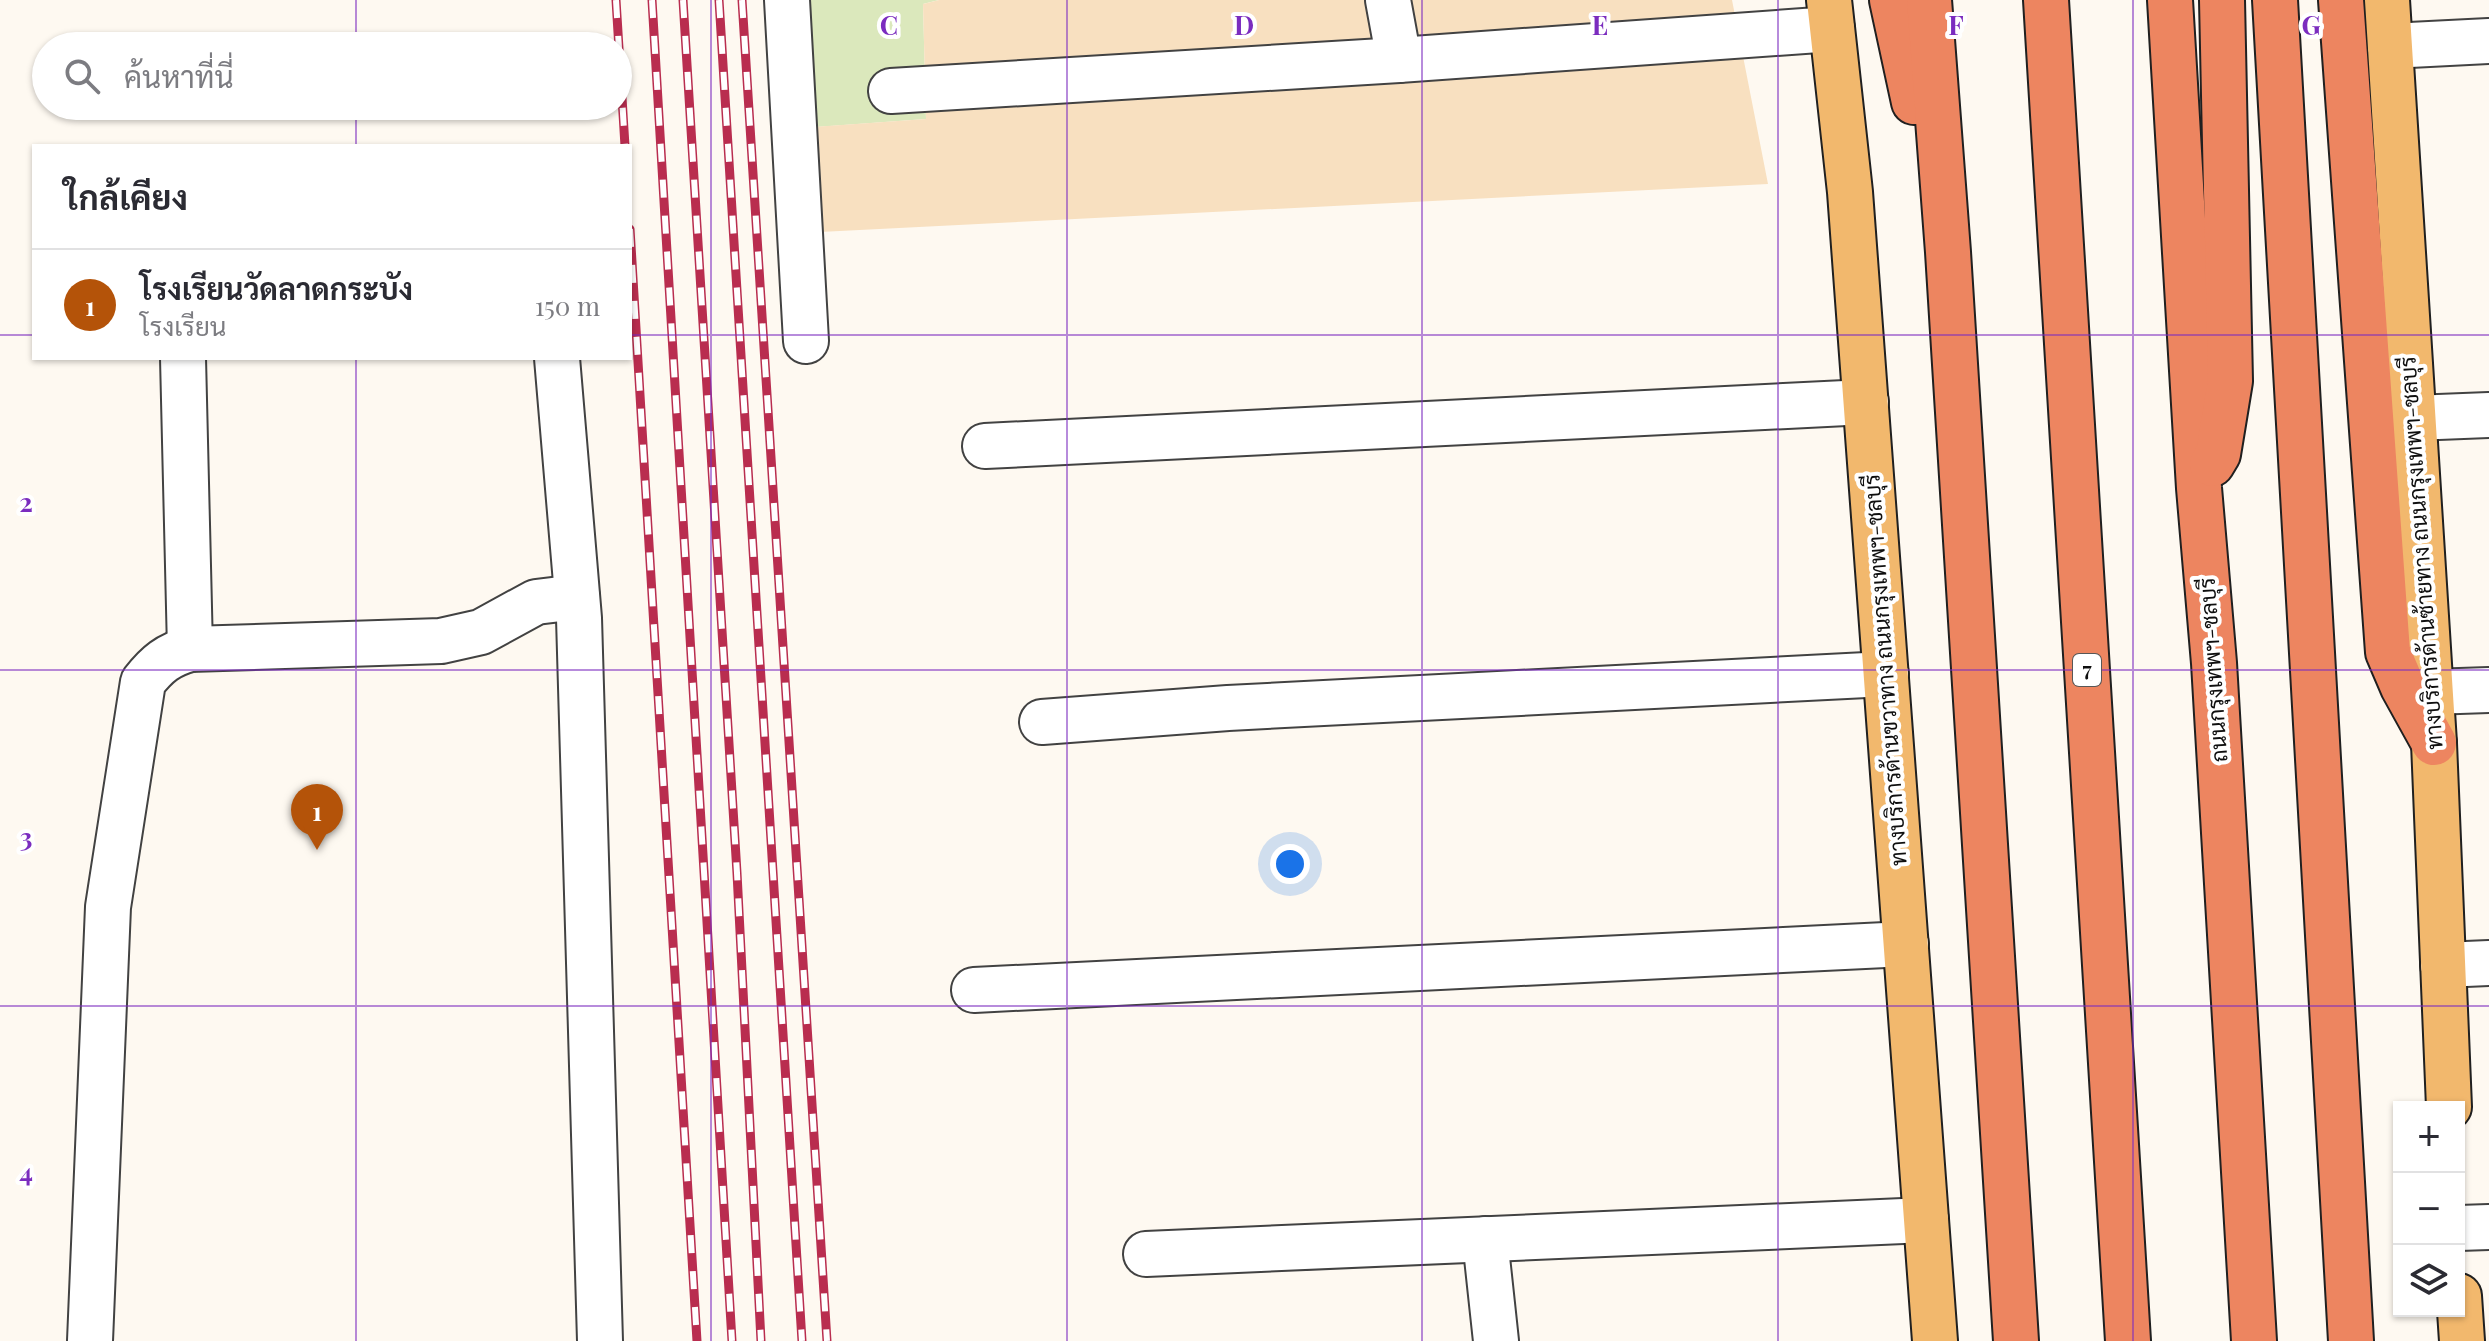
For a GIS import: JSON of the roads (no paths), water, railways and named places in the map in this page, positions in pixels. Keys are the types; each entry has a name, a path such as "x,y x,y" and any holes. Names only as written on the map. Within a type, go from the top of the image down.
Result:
{"highway":[{"path":"1892,0 1948,252"},
{"path":"1929,0 1948,252 2016,1341"},
{"name":"7","path":"2046,0 2128,1341"},
{"name":"ถนนกรุงเทพฯ-ชลบุรี","path":"2170,0 2199,488 2214,663 2254,1341"},
{"path":"2199,488 2218,454 2230,381 2222,0"},
{"path":"2275,0 2351,1341"},
{"path":"2341,0 2388,652 2403,687 2434,743"}],"main road":[{"name":"ทางบริการด้านซ้ายทาง ถนนกรุงเทพฯ-ชลบุรี","path":"2387,0 2434,743 2449,1101"},
{"name":"ทางบริการด้านขวาทาง ถนนกรุงเทพฯ-ชลบุรี","path":"1831,14 1850,192 1935,1341"},
{"path":"2460,1317 2462,1341"}],"street":[{"path":"787,0 806,341"},
{"path":"1388,0 1399,60"},
{"path":"891,91 1399,60 1831,14"},
{"path":"2390,46 2489,41"},
{"path":"183,360 190,649"},
{"path":"557,360 577,597 600,1341"},
{"path":"985,446 1866,402"},
{"path":"2413,418 2489,415"},
{"path":"90,1341 108,907 143,682 157,664 172,654 190,649 441,641 481,632 536,602 577,597"},
{"path":"1042,722 1228,708 1886,674"},
{"path":"2430,692 2489,690"},
{"path":"974,990 1906,944"},
{"path":"2443,965 2489,963"},
{"path":"1146,1254 1926,1220"},
{"path":"2465,1228 2489,1227"},
{"path":"1485,1239 1496,1341"}],"railway":[{"path":"616,0 618,32"},
{"path":"652,0 732,1341"},
{"path":"683,0 737,873 761,1341"},
{"path":"719,0 802,1341"},
{"path":"742,0 827,1341"},
{"path":"623,120 625,144"},
{"path":"632,262 697,1341"}],"place":[{"name":"โรงเรียนวัดลาดกระบัง","path":"317,850"}]}
